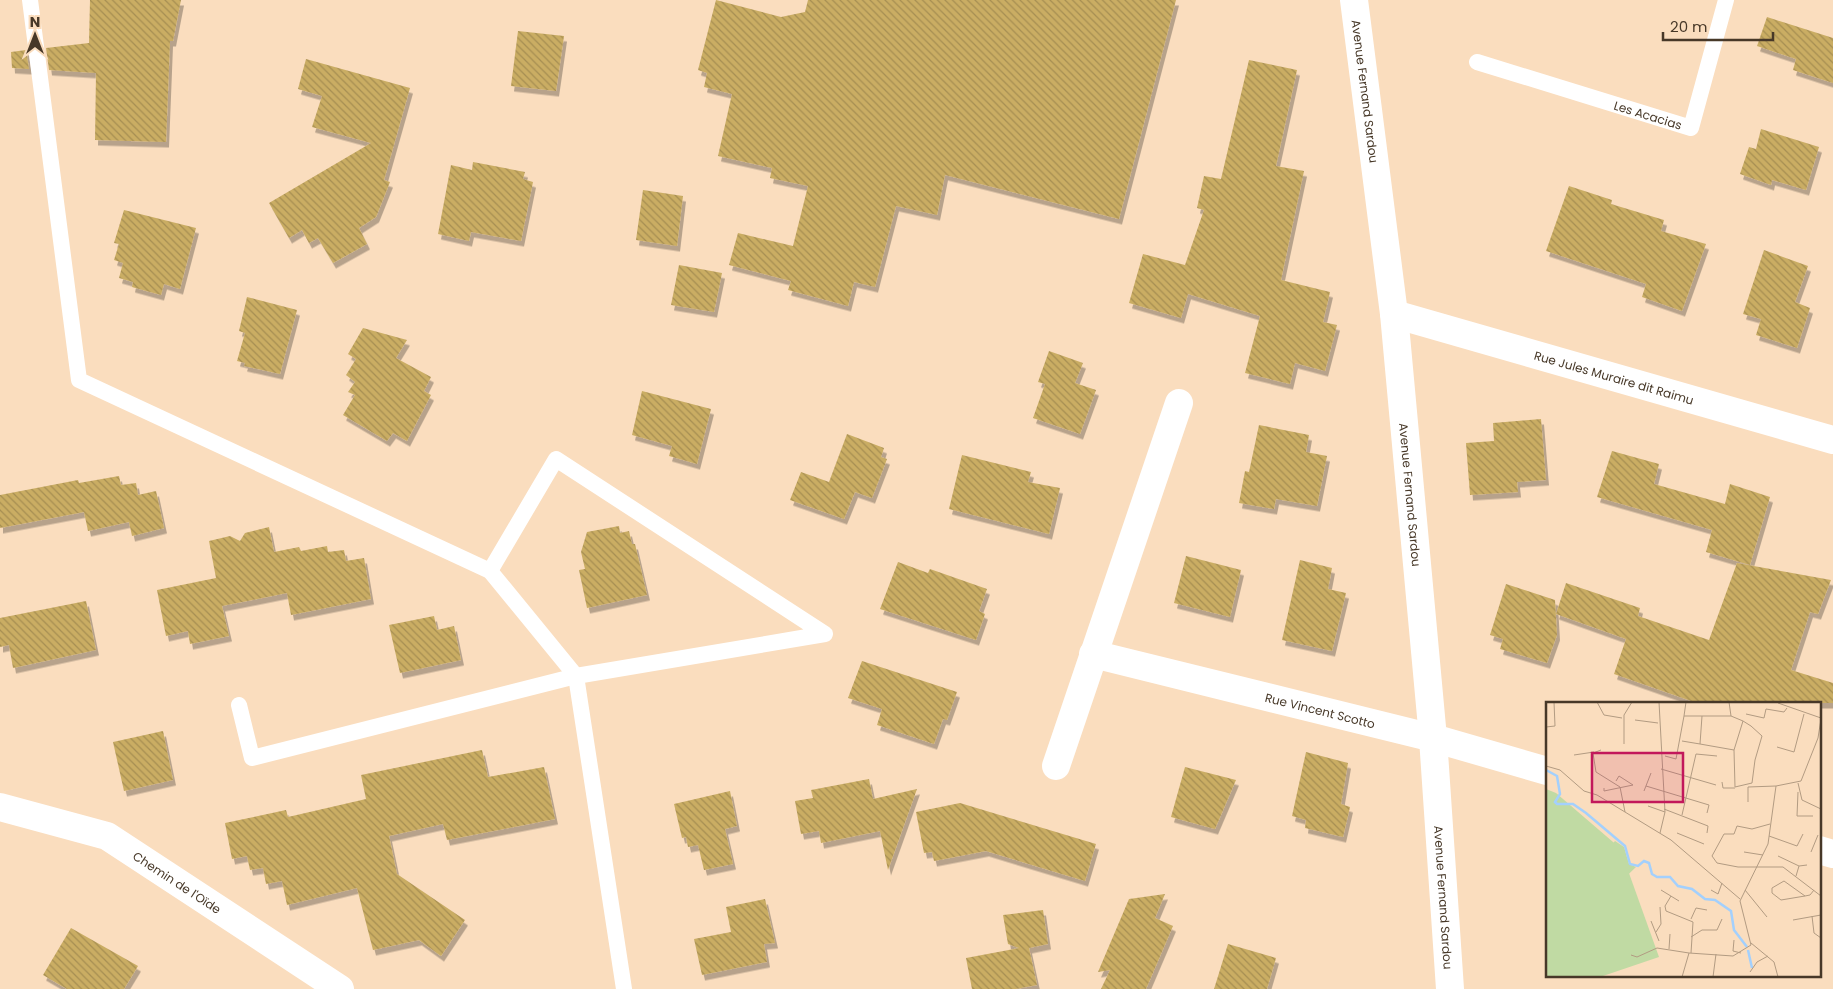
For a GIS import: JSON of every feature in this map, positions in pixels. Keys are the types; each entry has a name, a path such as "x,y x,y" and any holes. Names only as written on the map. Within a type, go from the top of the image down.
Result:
{"street":[{"name":"Avenue Fernand Sardou","path":"1354,0 1394,314 1433,738 1450,989"},
{"name":"Rue Jules Muraire dit Raimu","path":"1394,314 1833,440"},
{"path":"1056,766 1179,403"},
{"name":"Rue Vincent Scotto","path":"1093,654 1433,738 1546,771"},
{"name":"Chemin de l'Oïde","path":"0,808 107,836 340,989"},
{"path":"1820,850 1833,854"}],"lane":[{"path":"30,0 80,380 490,571 576,676 624,989"},
{"name":"Les Acacias","path":"1477,62 1691,128 1726,0"},
{"path":"239,705 252,758 576,676 825,634 556,459 490,571"}],"building":[{"path":"90,0 181,0 173,41 170,41 166,142 95,140 96,73 49,70 46,48 89,43"},
{"path":"716,0 781,17 805,12 808,0 1176,0 1119,219 945,175 937,215 896,206 875,287 854,282 848,306 788,290 791,281 729,265 738,233 793,246 808,186 770,178 772,168 718,156 732,94 704,87 707,73 698,70"},
{"path":"1767,17 1833,38 1833,83 1793,70 1796,59 1757,46"},
{"path":"518,31 564,36 556,91 511,86"},
{"path":"26,50 29,69 12,68 11,52"},
{"path":"306,59 410,88 384,180 390,182 376,217 359,228 367,244 333,263 318,238 309,243 302,230 289,238 269,203 371,143 312,127 322,96 298,89"},
{"path":"1249,60 1297,70 1276,166 1304,171 1281,280 1330,292 1323,322 1337,325 1325,371 1295,363 1290,384 1245,373 1260,316 1188,294 1181,318 1129,303 1143,254 1185,265 1204,210 1197,208 1204,176 1221,179"},
{"path":"1761,129 1819,147 1806,190 1772,180 1771,185 1740,174 1749,147 1756,149"},
{"path":"473,162 525,172 523,179 533,182 521,241 471,232 469,241 438,234 451,165 472,170"},
{"path":"1569,186 1612,200 1611,204 1664,220 1661,231 1706,244 1682,311 1642,297 1646,284 1546,251"},
{"path":"643,190 683,196 677,246 636,240"},
{"path":"124,210 196,228 180,289 164,284 161,295 132,287 133,282 119,278 123,263 114,260 119,244 114,243"},
{"path":"1764,250 1808,266 1795,302 1810,308 1797,348 1756,335 1761,319 1743,314"},
{"path":"679,265 722,273 714,312 671,305"},
{"path":"247,297 297,310 280,374 244,366 245,363 237,361 245,333 239,331"},
{"path":"363,328 407,340 396,358 431,377 424,391 431,395 407,441 393,433 387,441 343,415 355,395 348,392 355,382 346,375 356,359 348,354"},
{"path":"1049,351 1083,363 1075,383 1096,390 1080,434 1033,418 1045,384 1038,382"},
{"path":"642,391 711,409 697,464 669,456 672,446 632,435"},
{"path":"1541,419 1546,480 1517,482 1518,492 1470,495 1466,443 1494,441 1493,423"},
{"path":"1259,425 1309,435 1306,452 1327,456 1317,506 1276,499 1274,509 1239,503 1245,471 1249,472"},
{"path":"847,434 884,448 881,457 887,459 872,498 855,492 844,519 790,500 801,472 829,482"},
{"path":"1612,451 1659,464 1654,484 1725,504 1730,484 1770,497 1750,565 1706,552 1712,530 1597,497"},
{"path":"962,455 1031,472 1028,482 1060,488 1049,534 949,509"},
{"path":"119,476 121,485 136,483 138,495 156,491 164,528 132,536 129,522 88,531 84,512 0,528 0,495 78,480 79,483"},
{"path":"619,526 620,533 629,531 632,544 635,544 647,595 587,608 579,570 585,569 581,552 587,532"},
{"path":"269,527 274,552 299,547 301,551 327,546 328,552 344,550 346,561 364,558 371,599 291,615 287,593 222,606 229,636 190,644 188,631 166,636 157,590 216,578 209,541 230,536 240,541 245,533"},
{"path":"1186,556 1241,570 1230,617 1174,603"},
{"path":"1300,560 1332,568 1328,589 1346,593 1332,651 1282,640"},
{"path":"898,562 928,573 930,569 987,589 979,611 985,614 976,640 880,609"},
{"path":"1737,563 1831,580 1818,614 1810,612 1791,670 1833,683 1833,703 1694,702 1614,674 1626,639 1556,614 1566,583 1640,608 1638,616 1709,640"},
{"path":"1506,584 1555,600 1557,635 1547,663 1500,649 1503,639 1490,635"},
{"path":"86,601 96,650 13,668 9,645 0,647 0,618"},
{"path":"434,616 437,630 454,626 461,660 400,673 389,625"},
{"path":"862,661 957,692 947,720 943,719 934,744 877,725 882,709 848,698"},
{"path":"163,731 173,780 124,791 113,742"},
{"path":"482,750 488,777 544,767 555,819 447,840 443,824 389,836 397,874 465,920 441,956 419,940 373,950 357,888 287,905 282,881 266,884 263,868 250,870 247,856 232,859 225,823 286,810 288,817 366,799 361,775"},
{"path":"1306,752 1348,763 1341,804 1350,807 1343,837 1305,828 1306,820 1292,816"},
{"path":"1185,767 1236,780 1215,829 1171,817"},
{"path":"869,779 873,799 917,789 888,870 880,831 821,843 819,831 801,834 795,801 813,798 811,790"},
{"path":"730,791 737,826 725,829 733,864 704,870 698,845 688,847 686,837 682,838 674,804"},
{"path":"960,803 1096,844 1085,881 986,851 934,861 932,852 924,853 916,812"},
{"path":"1165,894 1155,918 1173,926 1146,989 1101,989 1110,970 1098,972 1129,899"},
{"path":"765,899 775,943 764,944 767,962 702,975 694,939 731,932 726,907"},
{"path":"1043,910 1048,944 1029,948 1037,985 1016,989 972,989 966,958 1019,948 1008,944 1003,915"},
{"path":"71,928 138,966 124,989 67,989 43,975"},
{"path":"1228,944 1276,958 1267,989 1214,989"}]}
